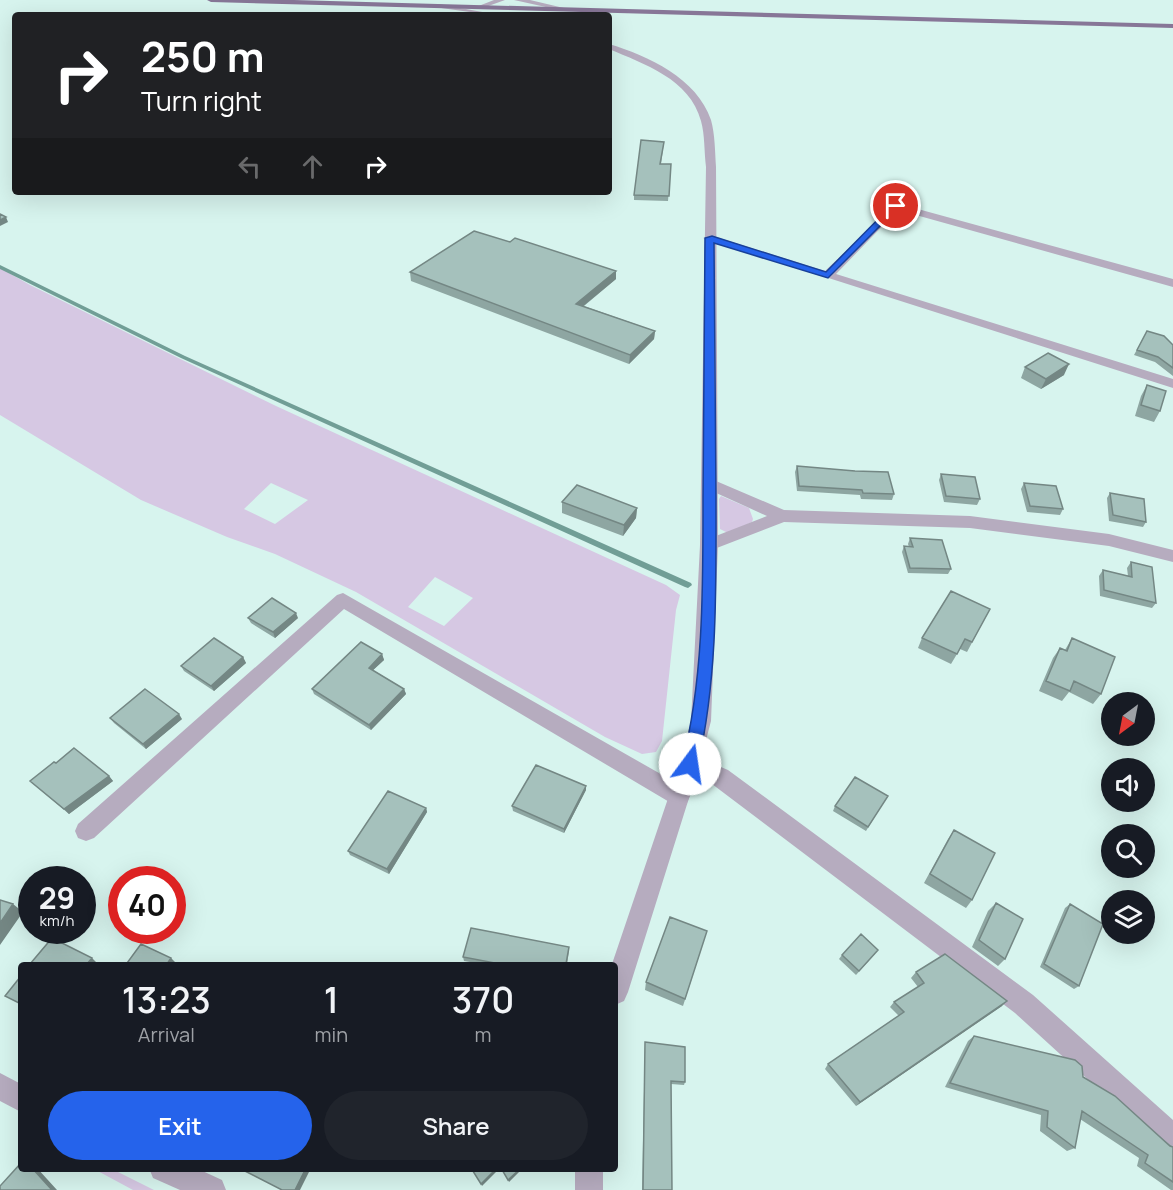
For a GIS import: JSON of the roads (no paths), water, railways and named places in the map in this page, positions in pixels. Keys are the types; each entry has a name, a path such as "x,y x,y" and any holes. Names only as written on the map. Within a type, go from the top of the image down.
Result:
{"main road":[{"path":"211,0 1173,26"}],"street":[{"path":"480,7 501,0"},
{"path":"518,0 564,9"},
{"path":"441,6 472,12"},
{"path":"519,12 529,8"},
{"path":"612,47 664,70 691,93 703,112 710,146 710,545 700,721 690,764 618,983"},
{"path":"828,275 896,206 1173,283"},
{"path":"709,238 1173,384"},
{"path":"709,483 782,516 970,522 1108,540 1173,555"},
{"path":"710,545 782,516"},
{"path":"86,831 343,600 679,796"},
{"path":"690,764 720,777 1024,1004 1173,1138"},
{"path":"0,1086 18,1097"},
{"path":"172,1172 212,1190"},
{"path":"589,1172 590,1190"}],"waterway":[{"path":"0,267 183,357 688,585"}]}
